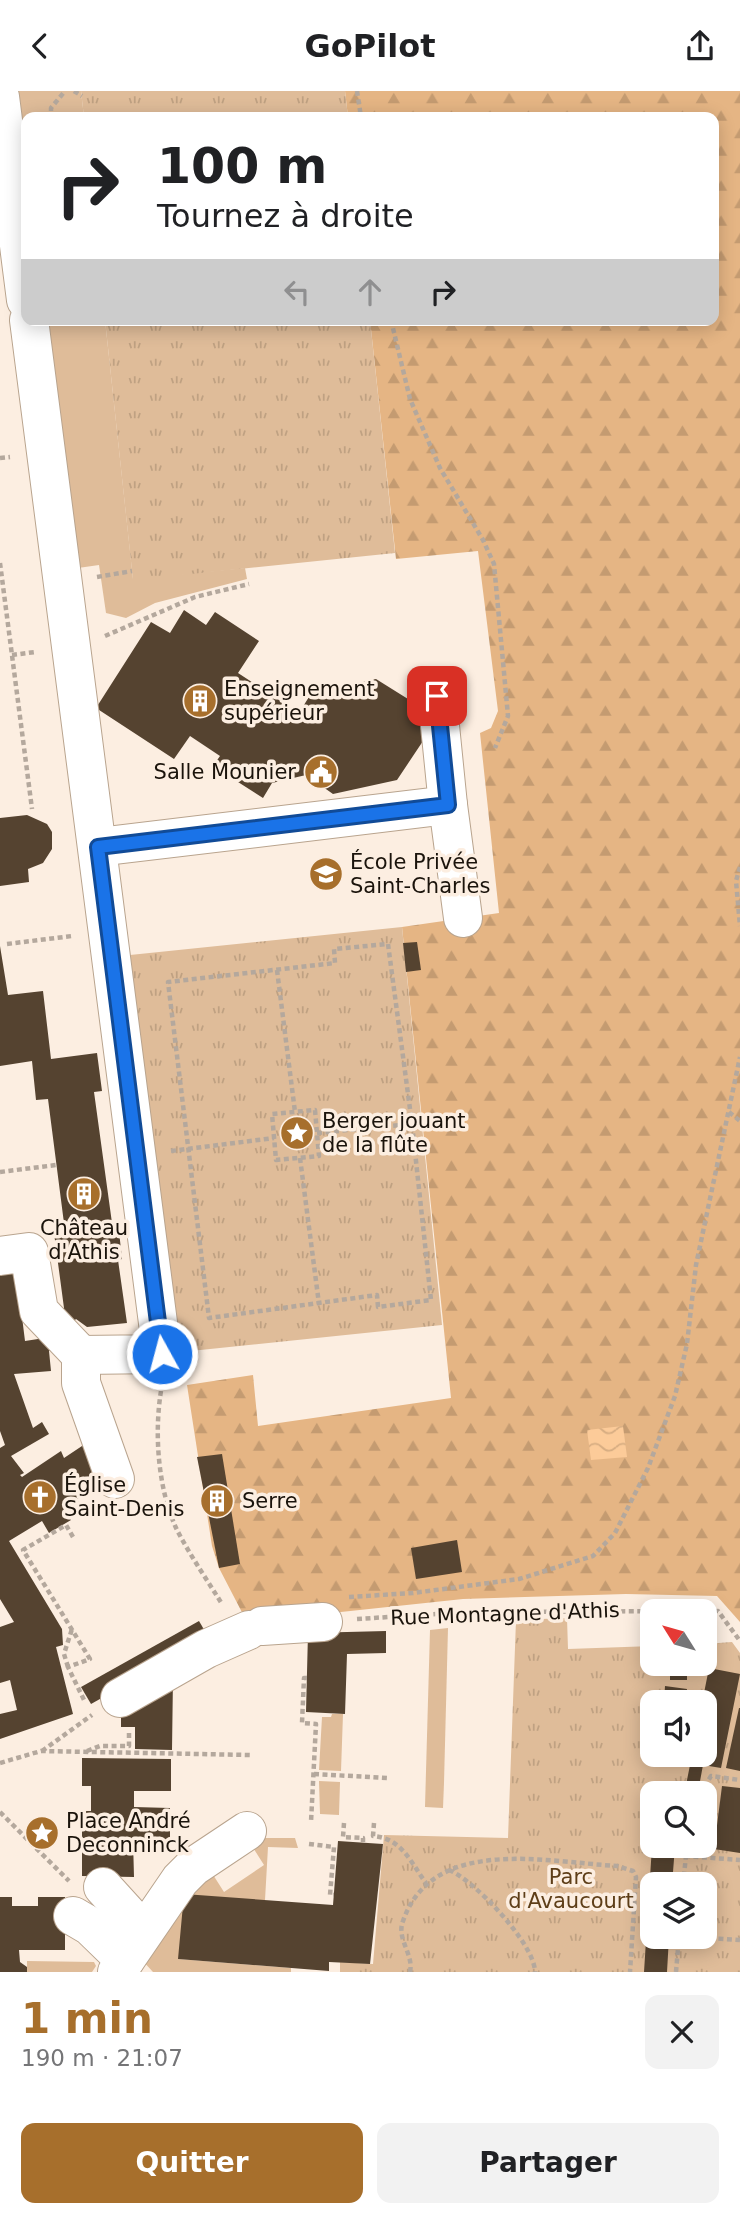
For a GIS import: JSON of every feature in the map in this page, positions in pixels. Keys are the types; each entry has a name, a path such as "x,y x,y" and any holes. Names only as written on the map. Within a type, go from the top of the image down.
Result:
{"street":[{"path":"0,97 21,261"},
{"path":"30,326 162,1354 81,1355"},
{"path":"437,696 463,918"},
{"path":"98,847 448,805"},
{"path":"0,1256 29,1252 39,1311 81,1355 81,1383 115,1479"},
{"path":"109,1714 247,1621 340,1613"},
{"path":"83,1896 90,1926 128,1955 166,1897 193,1867 247,1831"}],"path":[{"path":"74,91 82,96"},
{"path":"357,91 360,112"},
{"path":"392,326 410,399 440,468 483,540 494,564 508,716 495,748"},
{"path":"0,563 32,810"},
{"path":"101,576 132,572"},
{"path":"131,627 195,597 249,584"},
{"path":"740,867 736,881 740,926"},
{"path":"7,944 51,939"},
{"path":"388,944 412,1124 431,1300 378,1307 377,1295 209,1318 169,982 335,963 334,949 388,944"},
{"path":"277,970 295,1112"},
{"path":"340,1613 413,1593 519,1579 593,1556 615,1533 648,1468 674,1396 687,1344 696,1265 740,1057"},
{"path":"315,1110 319,1156 276,1160 272,1114 295,1112 315,1110"},
{"path":"729,1112 740,1121"},
{"path":"317,1133 412,1124"},
{"path":"178,1150 274,1138"},
{"path":"300,1158 320,1304"},
{"path":"0,1172 56,1165"},
{"path":"162,1386 157,1414 165,1498 177,1530 223,1606 247,1621"},
{"path":"73,1537 66,1525 23,1550 95,1668"},
{"name":"Rue Montagne d'Athis","path":"340,1613 718,1611 740,1641"},
{"path":"72,1629 64,1654 68,1667 109,1714 129,1746 100,1745 83,1752"},
{"path":"68,1667 90,1659"},
{"path":"307,1678 303,1678 302,1723 316,1724 312,1822"},
{"path":"0,1763 41,1751 109,1714"},
{"path":"41,1751 251,1755"},
{"path":"314,1774 388,1778"},
{"path":"708,1781 711,1776 740,1780"},
{"path":"0,1812 83,1896"},
{"path":"344,1823 343,1837 363,1838 362,1842"},
{"path":"374,1823 373,1836 383,1837 405,1850 426,1883"},
{"path":"310,1845 334,1847 330,1895 334,1895"},
{"path":"712,1858 740,1860"},
{"path":"410,1972 412,1963 401,1934 401,1924 409,1906 426,1883 471,1861 502,1860 617,1866 632,1871 636,1877 630,1972"},
{"path":"448,1870 467,1879 499,1911 525,1949 535,1972"},
{"path":"717,1939 740,1940"},
{"path":"676,1972 678,1949"}],"green space":[{"path":"17,91 81,91 83,112 21,112 21,123"},
{"path":"81,91 345,91 347,112 83,112"},
{"path":"345,91 740,91 740,1622 717,1596 626,1594 463,1599 247,1622 219,1568 212,1546 187,1385 253,1375 258,1426 451,1398 402,927 499,913 480,733 491,728 498,711 478,551 396,559 371,326 719,326 719,112 347,112"},
{"path":"47,326 106,326 133,579 245,568 247,579 155,603 126,618 106,613 99,565 78,568"},
{"path":"106,326 371,326 395,553 133,580"},
{"path":"402,927 442,1325 181,1352 130,955"},
{"name":"Parc d'Avaucourt","path":"567,1618 568,1649 640,1646 640,1677 718,1677 718,1643 732,1642 740,1653 740,1972 340,1972 340,1962 373,1964 384,1835 508,1838 516,1620"},
{"path":"448,1628 443,1808 425,1807 430,1630"},
{"path":"332,1714 343,1714 341,1771 319,1770 322,1717 331,1717"},
{"path":"319,1781 340,1782 339,1815 320,1814"},
{"path":"262,1838 295,1838 298,1848 268,1847 265,1900 178,1959 291,1968 291,1972 153,1972 141,1959 210,1870 224,1892 264,1865 252,1846"},
{"path":"27,1961 94,1962 96,1966 92,1972 27,1972"}],"water":[{"path":"623,1426 627,1457 591,1460 587,1430"}],"building":[{"name":"Enseignement supérieur","path":"184,610 206,625 215,612 259,641 238,673 299,713 312,692 376,679 416,704 423,741 397,780 333,794 306,775 272,783 263,798 213,766 220,756 190,736 174,759 96,708 151,622 170,633"},
{"path":"27,815 47,824 52,832 52,849 43,863 28,869 29,882 0,886 0,818"},
{"path":"417,942 421,970 406,972 403,943"},
{"name":"Château d'Athis","path":"0,946 8,995 43,991 51,1059 97,1053 102,1091 94,1092 112,1223 118,1222 122,1259 118,1260 127,1323 87,1327 76,1319 72,1323 60,1311 64,1308 54,1233 65,1231 48,1099 36,1100 32,1061 0,1066"},
{"path":"16,1269 25,1341 38,1339 42,1334 55,1346 49,1351 51,1371 14,1374 33,1428 42,1422 49,1434 11,1456 24,1473 20,1475 22,1477 61,1451 64,1458 85,1444 99,1482 83,1491 85,1494 77,1499 80,1504 67,1513 71,1520 49,1533 42,1521 9,1541 62,1629 63,1645 56,1647 73,1714 0,1739 0,1714 17,1710 10,1680 0,1683 0,1627 14,1622 0,1599 0,1448 5,1445 0,1431 0,1271"},
{"name":"Serre","path":"222,1454 240,1564 219,1568 197,1457"},
{"path":"457,1540 462,1572 416,1579 411,1548"},
{"path":"199,1621 209,1638 91,1704 81,1687"},
{"path":"386,1631 386,1653 347,1654 345,1714 306,1712 308,1633"},
{"path":"718,1670 740,1674 721,1768 715,1767 717,1690 705,1690 707,1677 718,1677"},
{"path":"173,1677 172,1750 135,1749 135,1727 121,1727 121,1705"},
{"path":"670,1677 687,1677 687,1680 670,1680"},
{"path":"665,1686 687,1689 687,1690 665,1690"},
{"path":"740,1708 740,1771 726,1768"},
{"path":"82,1758 171,1759 171,1791 134,1791 134,1807 170,1808 170,1840 133,1840 134,1877 82,1876 82,1849 90,1849 91,1838 82,1838 82,1811 91,1811 91,1786 82,1786"},
{"path":"690,1767 703,1767 700,1781 687,1781"},
{"path":"722,1786 740,1788 740,1853 717,1849"},
{"path":"338,1841 383,1844 370,1964 329,1962 329,1971 178,1959 184,1894 333,1905"},
{"path":"651,1858 674,1858 673,1872 650,1872"},
{"path":"0,1897 12,1897 12,1906 38,1906 38,1897 65,1897 65,1950 19,1950 20,1962 27,1967 27,1972 0,1972"},
{"path":"645,1949 668,1949 667,1972 644,1972"}],"place":[{"name":"Enseignement supérieur","path":"200,701"},
{"name":"Salle Mounier","path":"321,772"},
{"name":"École Privée Saint-Charles","path":"326,874"},
{"name":"Berger jouant de la flûte","path":"297,1133"},
{"name":"Château d'Athis","path":"84,1194"},
{"name":"Église Saint-Denis","path":"40,1497"},
{"name":"Serre","path":"217,1501"},
{"name":"Place André Deconninck","path":"42,1833"}],"route":[{"path":"162,1354 98,847 448,805 437,696"}]}
